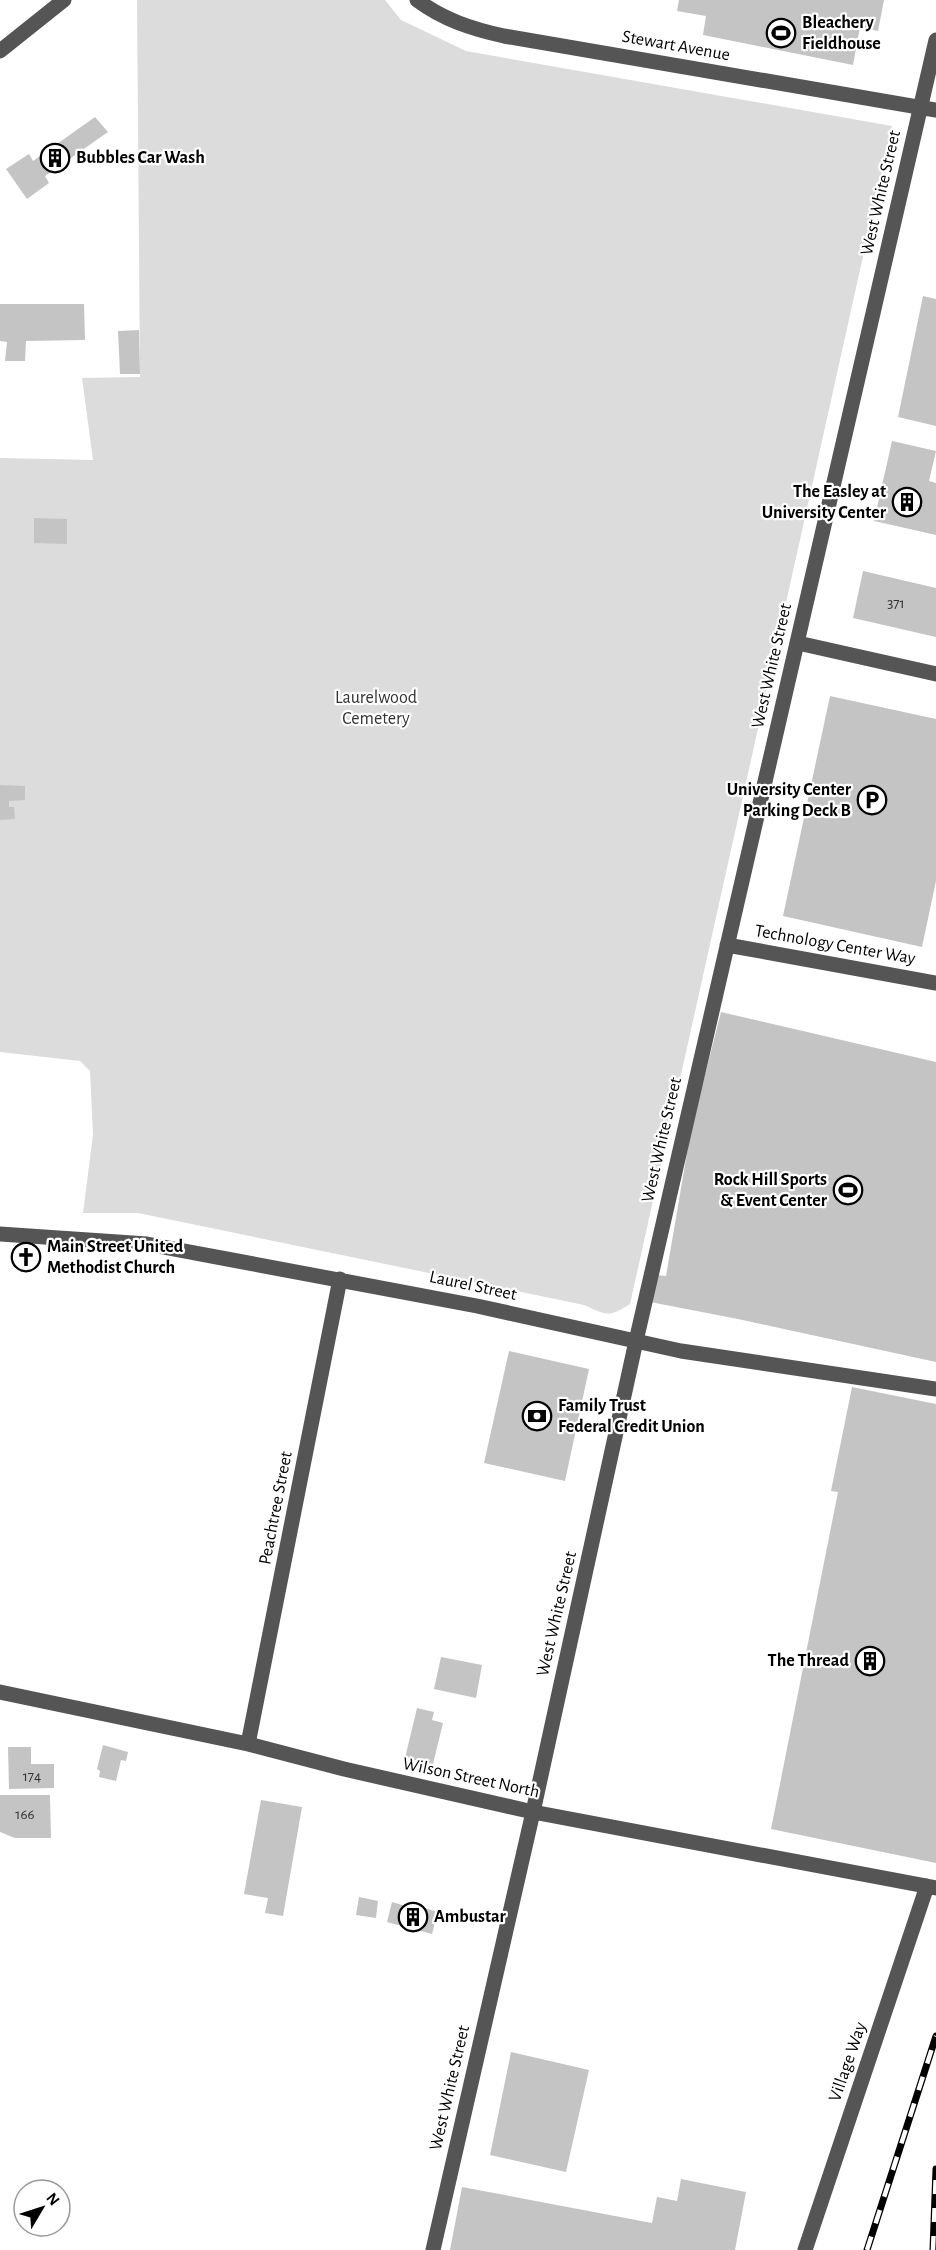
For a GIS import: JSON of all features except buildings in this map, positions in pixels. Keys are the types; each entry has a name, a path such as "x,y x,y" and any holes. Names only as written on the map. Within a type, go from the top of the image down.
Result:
{"street":[{"path":"0,51 64,0"},
{"name":"Stewart Avenue","path":"417,0 445,18 483,31 936,110"},
{"name":"West White Street","path":"433,2250 533,1812 636,1341 936,40"},
{"path":"798,643 936,674"},
{"name":"Technology Center Way","path":"727,945 936,984"},
{"name":"Laurel Street","path":"0,1234 147,1244 477,1306 681,1351 936,1389"},
{"name":"Peachtree Street","path":"248,1744 340,1279"},
{"name":"Wilson Street North","path":"0,1692 248,1744 344,1769 533,1812 932,1887"},
{"name":"Village Way","path":"805,2250 860,2087 932,1887"}],"green space":[{"name":"Laurelwood Cemetery","path":"137,0 385,0 401,20 466,51 892,126 630,1304 612,1313 603,1313 584,1305 138,1213 83,1213 93,1135 90,1071 80,1061 0,1052 0,458 93,460 82,378 140,377"}],"railway":[{"path":"867,2250 936,2036"},
{"path":"933,2250 936,2169"}],"place":[{"name":"Bleachery Fieldhouse","path":"781,33"},
{"name":"Bubbles Car Wash","path":"55,158"},
{"name":"The Easley at University Center","path":"907,502"},
{"name":"University Center Parking Deck B","path":"872,800"},
{"name":"Rock Hill Sports & Event Center","path":"848,1190"},
{"name":"Main Street United Methodist Church","path":"26,1257"},
{"name":"Family Trust Federal Credit Union","path":"537,1416"},
{"name":"The Thread","path":"870,1661"},
{"name":"Ambustar","path":"413,1917"}]}
